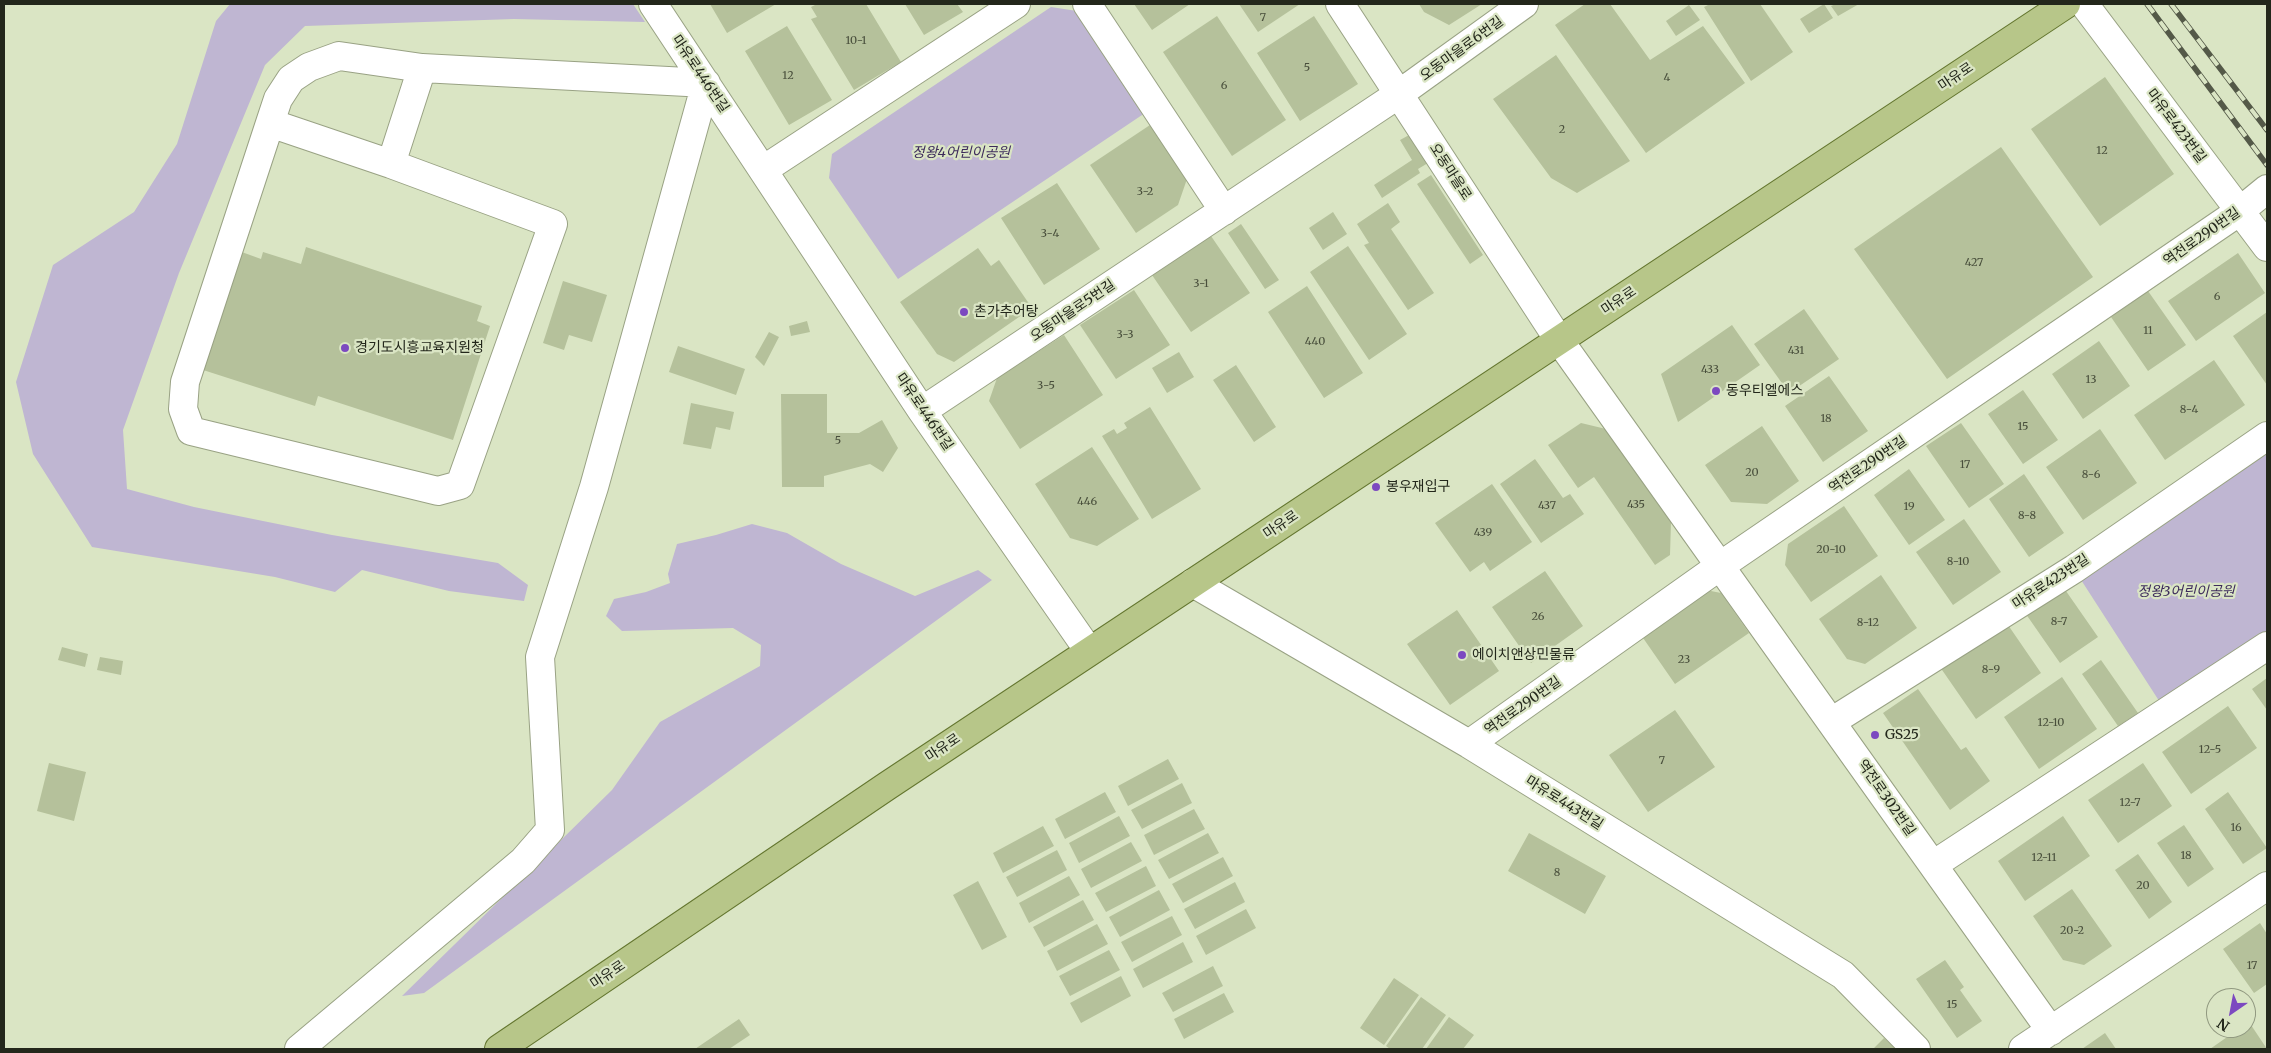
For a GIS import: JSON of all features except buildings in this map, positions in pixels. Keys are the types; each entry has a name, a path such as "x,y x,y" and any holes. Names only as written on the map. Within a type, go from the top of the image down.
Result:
{"main road":[{"name":"마유로","path":"499,1049 1090,651 2066,4"}],"street":[{"name":"마유로446번길","path":"653,4 922,411 1090,651"},
{"path":"763,170 1016,4"},
{"path":"1087,4 1224,211"},
{"name":"오동마을로","path":"1340,4 1559,340 1720,566"},
{"name":"오동마을로6번길","path":"1400,94 1524,4"},
{"name":"마유로423번길","path":"2084,4 2267,247"},
{"path":"270,123 391,164 553,224 460,485 438,491 191,430 183,409 185,382 270,123 278,99 291,79 309,67 339,56 422,68 706,83 594,487 540,657 550,830 524,861 298,1049"},
{"path":"391,164 422,68"},
{"name":"오동마을로5번길","path":"922,411 1400,94"},
{"name":"역전로290번길","path":"1469,744 1720,566 2240,211 2267,189"},
{"name":"마유로423번길","path":"1831,722 2074,569 2267,436"},
{"name":"역전로302번길","path":"1720,566 2051,1031"},
{"name":"마유로443번길","path":"1193,583 1469,744 1843,975 1916,1049"},
{"path":"1933,865 2267,646"},
{"path":"2023,1049 2267,886"}],"green space":[{"path":"230,4 633,4 645,22 514,19 305,26 265,65 179,273 123,430 127,489 194,507 332,535 498,563 528,585 524,601 449,591 362,570 335,592 275,577 92,547 33,454 16,382 53,265 134,212 177,144 216,21"},
{"name":"정왕4어린이공원","path":"1051,7 1077,11 1145,113 898,279 829,178 832,154"},
{"name":"정왕3어린이공원","path":"2267,441 2267,639 2163,707 2074,569"},
{"path":"752,524 787,533 841,564 915,596 978,570 992,580 424,993 402,996 612,790 660,722 760,666 761,645 733,628 622,631 606,616 614,599 646,592 670,583 668,574 677,544"}],"railway":[{"path":"2147,4 2267,165"},
{"path":"2171,4 2267,130"}],"place":[{"name":"촌가추어탕","path":"964,312"},
{"name":"경기도시흥교육지원청","path":"345,348"},
{"name":"동우티엘에스","path":"1716,391"},
{"name":"봉우재입구","path":"1376,487"},
{"name":"에이치앤상민물류","path":"1462,655"},
{"name":"GS25","path":"1875,735"}]}
